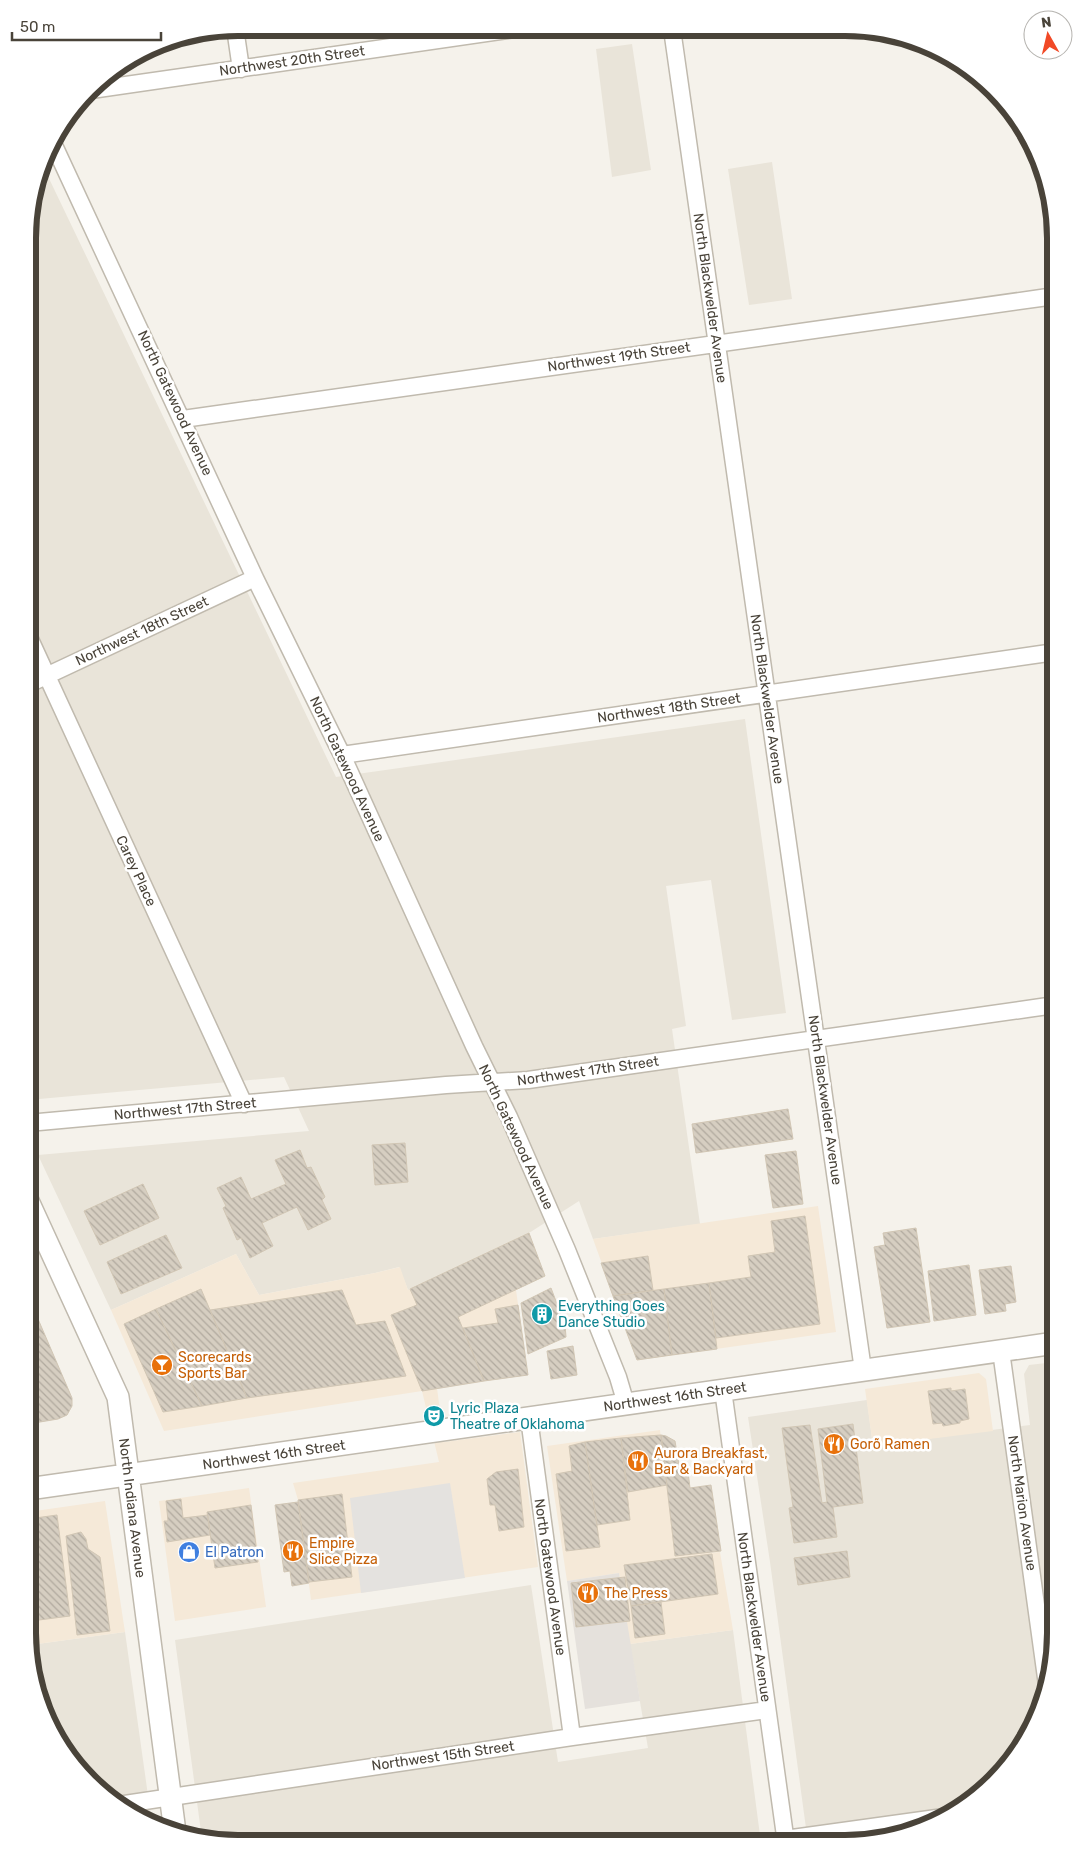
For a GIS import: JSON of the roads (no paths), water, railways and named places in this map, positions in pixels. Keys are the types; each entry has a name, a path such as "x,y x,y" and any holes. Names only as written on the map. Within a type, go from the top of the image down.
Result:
{"street":[{"path":"236,36 241,69"},
{"name":"Northwest 20th Street","path":"102,88 467,36"},
{"name":"North Blackwelder Avenue","path":"673,36 863,1370"},
{"name":"North Gatewood Avenue","path":"56,150 183,419 255,578 342,755 540,1185 618,1377 626,1404"},
{"name":"Northwest 19th Street","path":"183,419 1047,297"},
{"name":"Northwest 18th Street","path":"36,680 255,578"},
{"name":"Carey Place","path":"36,653 244,1104"},
{"name":"Northwest 18th Street","path":"342,755 1047,653"},
{"name":"Northwest 17th Street","path":"36,1122 528,1080 1047,1006"},
{"name":"North Indiana Avenue","path":"36,1218 118,1396 175,1825"},
{"name":"Northwest 16th Street","path":"36,1488 1047,1344"},
{"name":"North Marion Avenue","path":"1001,1351 1044,1664"},
{"name":"North Blackwelder Avenue","path":"723,1390 784,1835"},
{"name":"North Gatewood Avenue","path":"529,1418 572,1737"},
{"name":"Northwest 15th Street","path":"130,1803 572,1737 767,1710"},
{"path":"825,1835 917,1821"}],"place":[{"name":"Everything Goes Dance Studio","path":"542,1314"},
{"name":"Scorecards Sports Bar","path":"162,1365"},
{"name":"Lyric Plaza Theatre of Oklahoma","path":"434,1416"},
{"name":"Gorõ Ramen","path":"834,1444"},
{"name":"Aurora Breakfast, Bar & Backyard","path":"638,1461"},
{"name":"Empire Slice Pizza","path":"293,1551"},
{"name":"El Patron","path":"189,1552"},
{"name":"The Press","path":"588,1593"}]}
